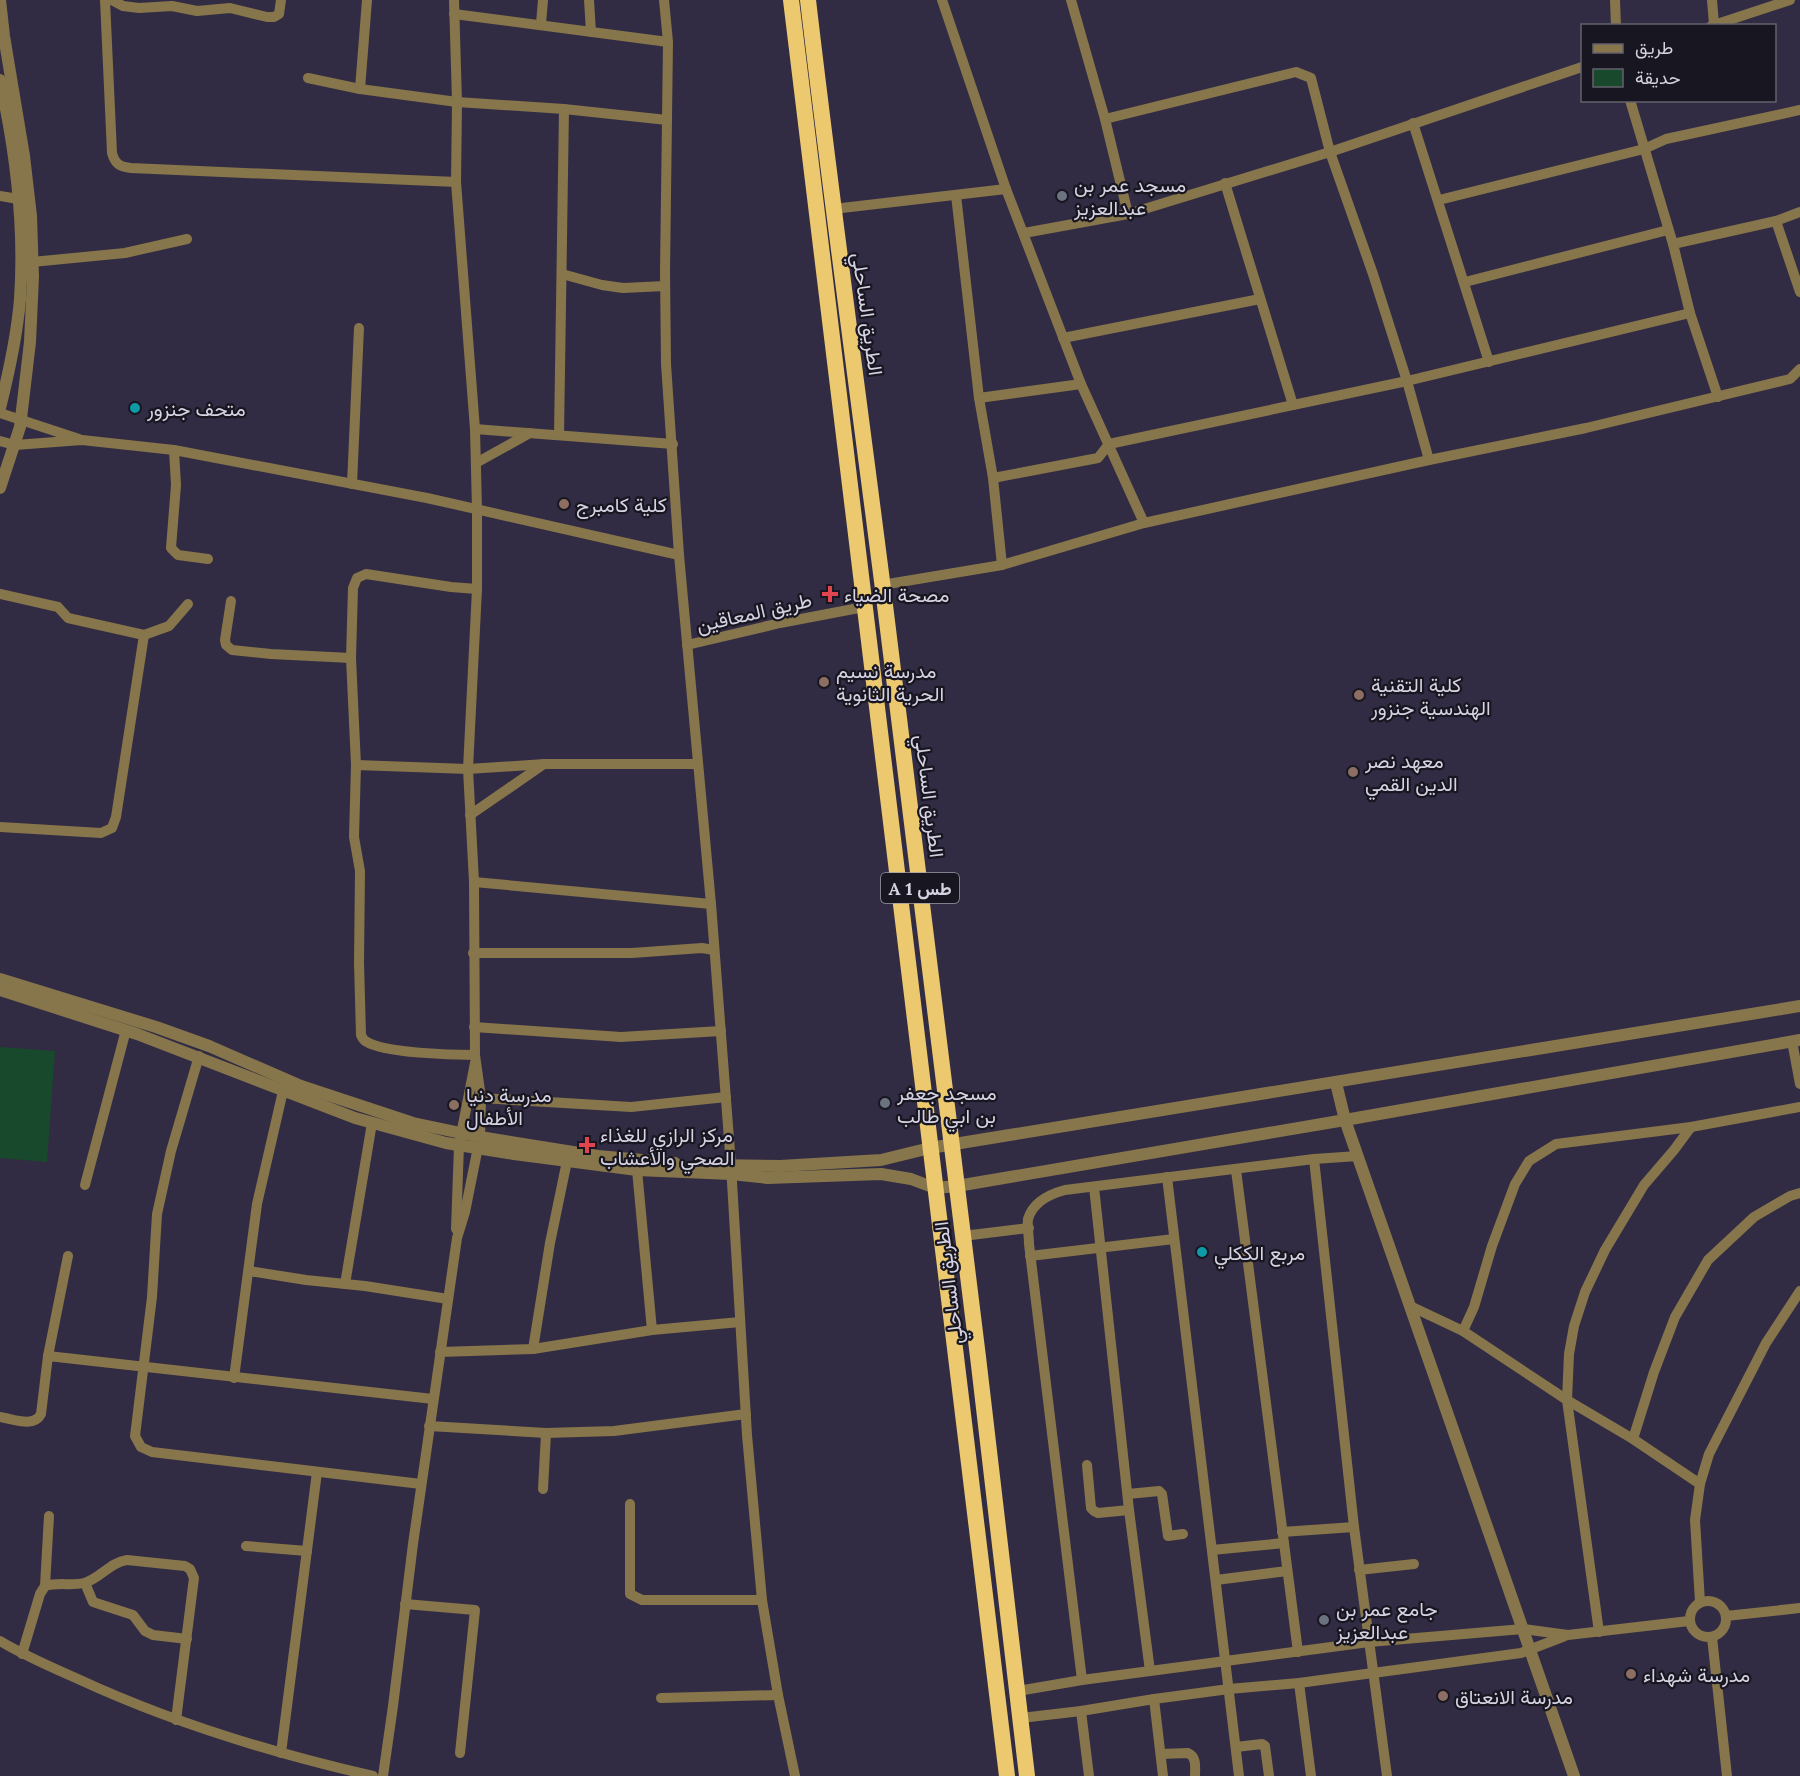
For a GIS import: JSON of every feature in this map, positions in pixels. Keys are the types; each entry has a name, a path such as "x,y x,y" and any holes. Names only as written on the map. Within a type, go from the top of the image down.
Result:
{"highway":[{"name":"الطريق الساحلي","path":"790,0 1008,1776"},
{"name":"الطريق الساحلي","path":"808,0 832,209 952,1145 1028,1776"}],"street":[{"path":"0,0 24,156 32,262 30,342 21,420 0,488"},
{"path":"105,0 112,153 114,161 120,166 456,182"},
{"path":"112,0 130,7 172,6 197,11 230,8 267,17 279,14 281,0"},
{"path":"360,88 367,0"},
{"path":"383,1776 429,1426 457,1238 465,1212 478,1143 481,1098 475,1057 474,882 468,769 477,589 476,463 456,182 457,102 454,0"},
{"path":"541,24 543,0"},
{"path":"589,0 591,32"},
{"path":"664,0 668,42 666,364 679,555 711,904 731,1169 746,1414 762,1600 795,1776"},
{"path":"942,0 1006,189 1063,338 1144,523"},
{"path":"1071,0 1105,119 1128,214"},
{"path":"1615,0 1616,24"},
{"path":"1712,0 1712,24"},
{"path":"1715,24 1790,0"},
{"path":"454,14 668,42"},
{"path":"1024,234 1128,214 1330,152 1581,67"},
{"path":"1105,119 1296,72 1311,78 1330,152 1373,274 1429,460"},
{"path":"308,78 457,102 564,109 667,120"},
{"path":"0,80 11,129 21,238 20,299 16,332 0,408"},
{"path":"1631,102 1673,244 1690,313 1719,397"},
{"path":"559,435 564,109"},
{"path":"1439,200 1644,149 1666,139 1800,110"},
{"path":"1413,123 1490,362"},
{"path":"1225,183 1293,405"},
{"path":"832,209 1006,189"},
{"path":"956,195 979,398 993,478 1002,565"},
{"path":"0,196 18,199"},
{"path":"1673,244 1776,221 1800,212"},
{"path":"1776,221 1800,292"},
{"path":"1466,282 1668,230"},
{"path":"32,262 125,253 187,239"},
{"path":"562,274 602,285 624,288 665,286"},
{"path":"1063,338 1260,299"},
{"path":"993,478 1098,458 1109,444 1407,381 1690,313"},
{"path":"352,484 359,328"},
{"path":"882,585 1002,565 1144,523 1586,428 1719,397 1791,379 1800,369"},
{"path":"979,398 1082,384"},
{"path":"0,412 82,440"},
{"path":"475,429 673,444"},
{"path":"476,463 531,433"},
{"path":"0,441 15,445 82,440 174,450 352,484 679,555"},
{"path":"174,450 176,485 171,548 178,555 208,559"},
{"path":"475,1057 385,1047 368,1043 361,1035 360,871 354,837 356,765 351,658 353,588 357,578 362,574 477,589"},
{"path":"0,594 58,607 68,618 144,635 168,626 188,604"},
{"path":"231,601 225,640 226,645 232,650 351,658"},
{"name":"طريق المعاقين","path":"687,645 780,623 864,607"},
{"path":"0,827 101,833 112,828 116,817 144,635"},
{"path":"356,765 468,769 545,764 698,764"},
{"path":"470,815 545,764"},
{"path":"474,882 711,904"},
{"path":"473,954 632,953 702,948 714,950"},
{"path":"0,978 156,1027 209,1046 301,1086 461,1139"},
{"path":"0,990 199,1056 283,1091 372,1123 567,1161 637,1170 731,1169 881,1160 930,1148 1800,1006"},
{"path":"474,1027 621,1037 720,1031"},
{"path":"85,1185 126,1030"},
{"path":"478,1143 731,1169 768,1178 881,1174 911,1179 935,1188 1345,1120 1796,1040 1800,1084"},
{"path":"199,1056 162,1186 157,1214 156,1260 135,1436 141,1447 152,1452 421,1484"},
{"path":"457,1238 456,1213 461,1139 475,1057"},
{"path":"1336,1083 1345,1120 1574,1776"},
{"path":"234,1378 257,1204 283,1091"},
{"path":"481,1098 631,1107 726,1097"},
{"path":"1463,1331 1474,1307 1492,1246 1515,1184 1529,1161 1556,1144 1690,1127 1800,1107"},
{"path":"345,1284 372,1123"},
{"path":"1599,1632 1567,1400 1569,1354 1574,1326 1585,1292 1605,1250 1644,1185 1690,1127"},
{"path":"1082,1680 1030,1256 1028,1219 1040,1201 1053,1193 1065,1190 1314,1159 1358,1156"},
{"path":"1314,1159 1353,1527 1387,1776"},
{"path":"533,1349 550,1243 567,1161"},
{"path":"637,1170 651,1330"},
{"path":"1236,1170 1298,1652"},
{"path":"1167,1178 1239,1776"},
{"path":"1094,1187 1129,1510 1150,1671"},
{"path":"1633,1439 1675,1317 1708,1260 1754,1217 1790,1196 1800,1193"},
{"path":"963,1236 1029,1228"},
{"path":"1030,1256 1174,1239"},
{"path":"0,1418 29,1422 39,1418 41,1414 48,1356 68,1256"},
{"path":"249,1270 448,1299"},
{"path":"1700,1602 1695,1520 1700,1484 1709,1454 1766,1343 1800,1291"},
{"path":"1410,1306 1463,1331 1700,1484"},
{"path":"440,1352 533,1349 651,1330 740,1322"},
{"path":"48,1356 433,1399"},
{"path":"429,1426 546,1433 614,1431 746,1414"},
{"path":"543,1489 546,1433"},
{"path":"1087,1465 1091,1508 1094,1512 1129,1510"},
{"path":"281,1753 317,1472"},
{"path":"1128,1494 1159,1491 1162,1494 1168,1536 1183,1534"},
{"path":"630,1504 630,1594 634,1597 642,1600 762,1600"},
{"path":"22,1654 40,1594 45,1586 49,1516"},
{"path":"1212,1550 1353,1527"},
{"path":"246,1546 308,1551"},
{"path":"45,1586 85,1583 119,1561 127,1560 185,1566 190,1569 194,1578 176,1720"},
{"path":"1359,1570 1414,1564"},
{"path":"1215,1580 1287,1571"},
{"path":"85,1583 93,1602 133,1616 145,1631 161,1637 187,1639"},
{"path":"1711,1600 1721,1606 1726,1616 1725,1626 1720,1633 1712,1637 1701,1637 1693,1630 1689,1621 1691,1610 1700,1602 1711,1600"},
{"path":"405,1604 475,1610 460,1754"},
{"path":"1726,1616 1800,1608"},
{"path":"1018,1691 1082,1680 1369,1642 1523,1629 1568,1635 1689,1621"},
{"path":"1021,1718 1229,1689 1299,1683 1521,1653 1568,1635"},
{"path":"1712,1637 1727,1776"},
{"path":"0,1641 22,1654 98,1689 176,1720 281,1753 373,1776"},
{"path":"1299,1683 1311,1776"},
{"path":"661,1698 778,1695"},
{"path":"1154,1699 1163,1776"},
{"path":"1081,1711 1089,1776"},
{"path":"1236,1747 1262,1744 1265,1746 1269,1776"},
{"path":"1161,1754 1192,1754 1195,1758 1195,1776"}],"green space":[{"path":"0,1047 55,1051 47,1162 0,1158"}],"place":[{"name":"مسجد عمر بن عبدالعزيز","path":"1062,196"},
{"name":"متحف جنزور","path":"135,408"},
{"name":"كلية كامبرج","path":"564,504"},
{"name":"مصحة الضياء","path":"830,594"},
{"name":"مدرسة نسيم الحرية الثانوية","path":"824,682"},
{"name":"كلية التقنية الهندسية جنزور","path":"1359,695"},
{"name":"معهد نصر الدين القمي","path":"1353,772"},
{"name":"مسجد جعفر بن ابي طالب","path":"885,1103"},
{"name":"مدرسة دنيا الأطفال","path":"454,1105"},
{"name":"مركز الرازي للغذاء الصحي والأعشاب","path":"587,1145"},
{"name":"مربع الككلي","path":"1202,1252"},
{"name":"جامع عمر بن عبدالعزيز","path":"1324,1620"},
{"name":"مدرسة شهداء","path":"1631,1674"},
{"name":"مدرسة الانعتاق","path":"1443,1696"}]}
